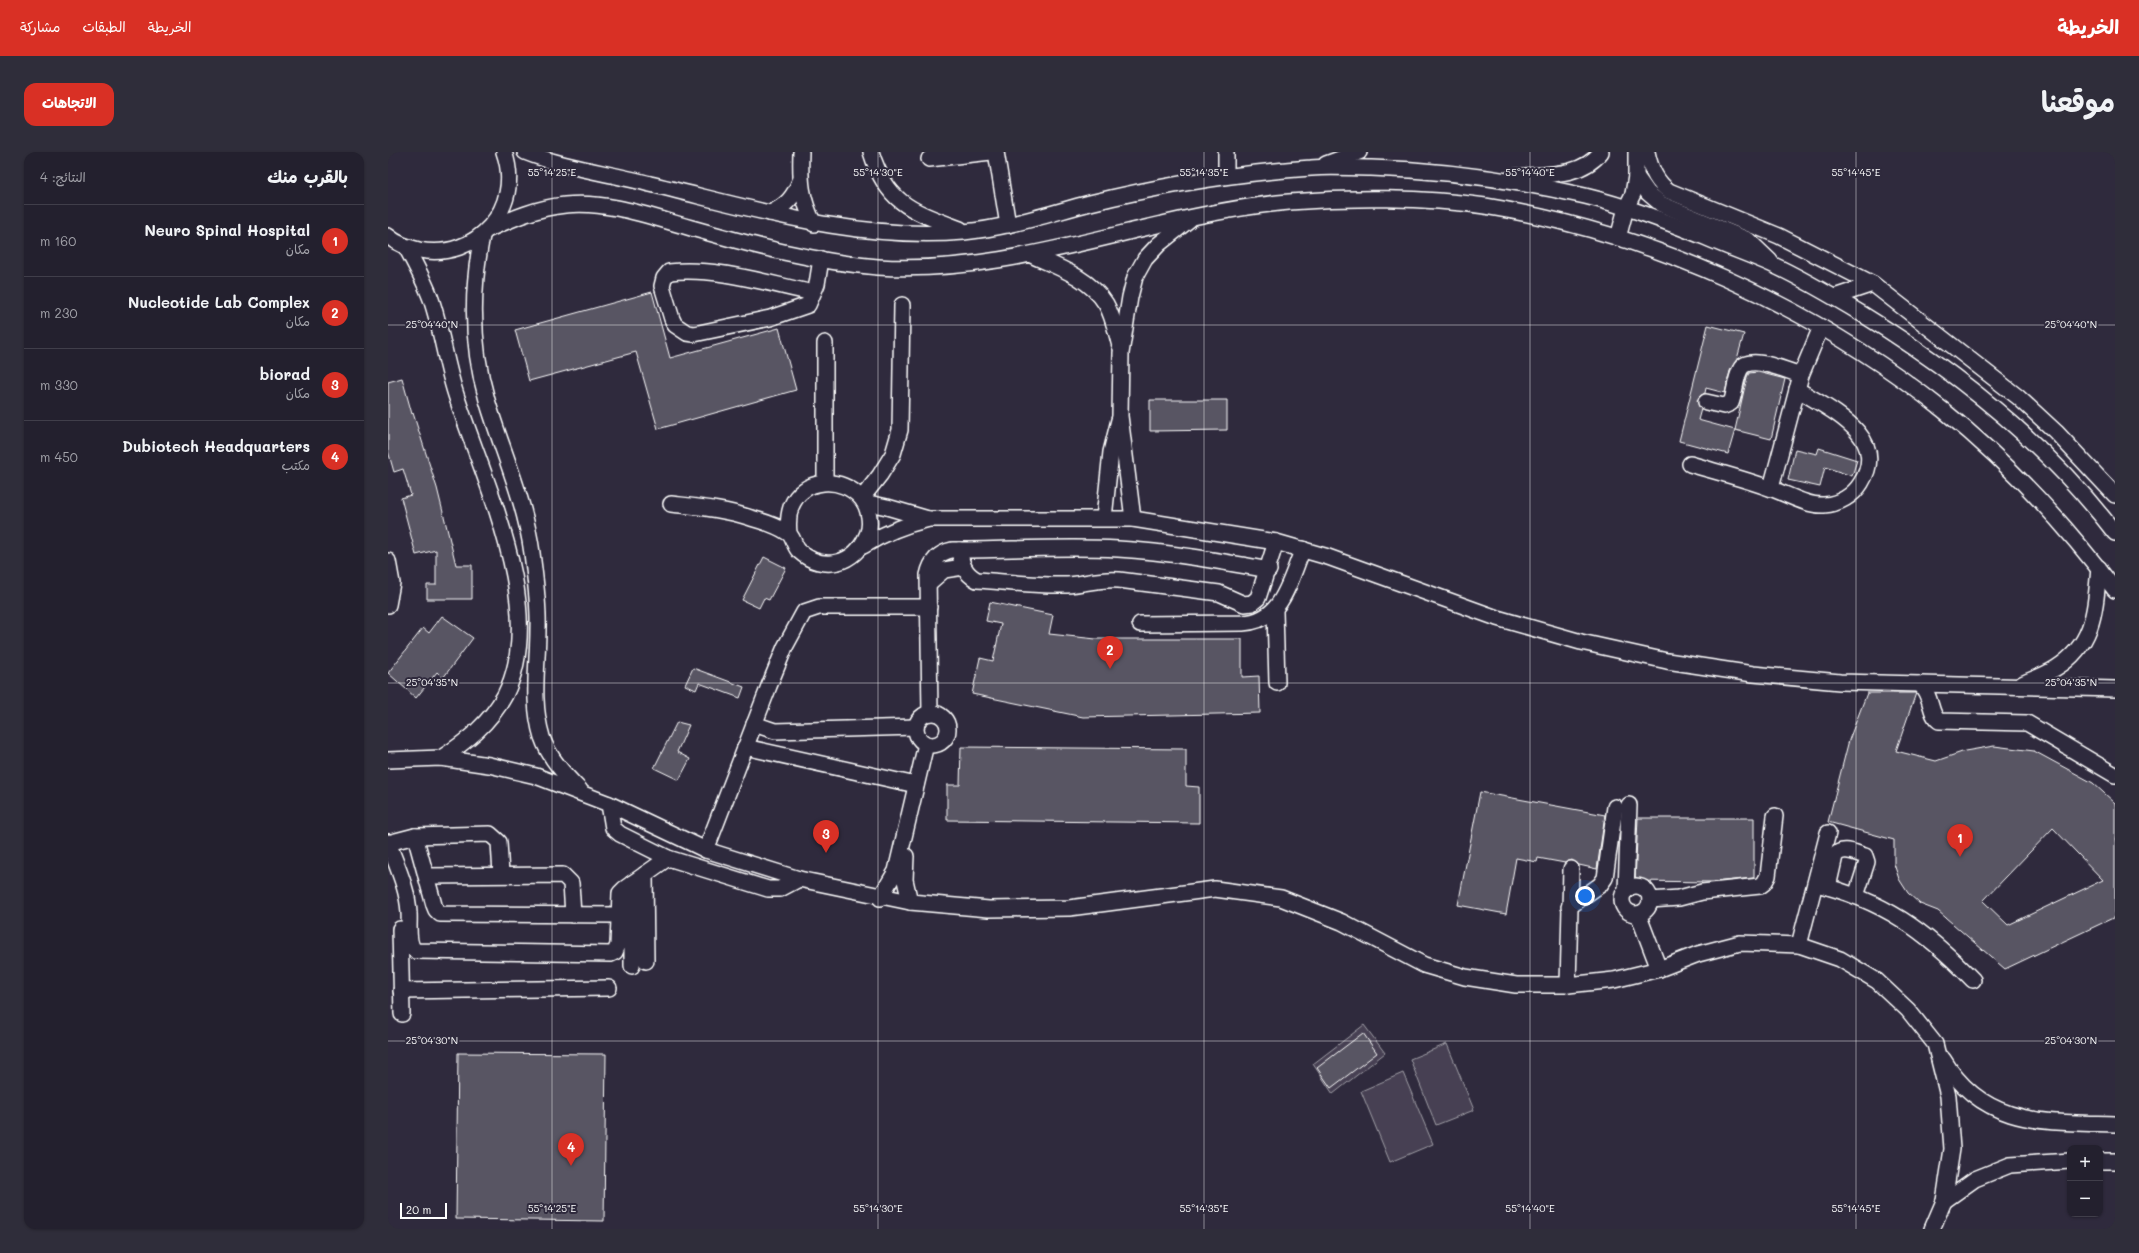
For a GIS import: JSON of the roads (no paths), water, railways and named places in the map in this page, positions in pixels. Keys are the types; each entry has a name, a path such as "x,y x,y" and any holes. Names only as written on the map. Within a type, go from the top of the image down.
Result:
{"street":[{"path":"504,152 509,164 509,188 502,210 485,232 473,293 476,351 487,401 522,504 531,545 536,586 538,628 535,704 543,737 559,768 582,793"},
{"path":"525,152 574,167 614,174 814,224 864,231 915,234 966,232 1008,225 1157,188 1226,176 1318,167 1415,169 1492,178 1586,196 1657,218 1773,265 1834,297 1898,337 1960,380 2018,429 2066,476 2115,533"},
{"path":"800,152 800,181 805,203 814,224"},
{"path":"871,152 877,173 889,191 905,206 925,216 966,232"},
{"path":"929,159 991,152"},
{"path":"996,152 1008,225"},
{"path":"1226,152 1226,176"},
{"path":"1318,167 1359,152"},
{"path":"1492,178 1569,172 1582,168 1602,152"},
{"path":"1618,238 1626,208 1633,194 1636,176 1636,152"},
{"path":"1647,152 1652,170 1660,184 1669,191 1779,236 1873,284 2018,397 2056,432 2115,495"},
{"path":"1636,176 1648,192 1661,204 1748,240 1765,255 1773,265"},
{"path":"770,213 789,201 796,192 800,181"},
{"path":"388,236 406,247 432,252 458,249 485,232 526,212 567,204 608,206 803,257 879,267 955,266 1031,255 1192,218 1288,202 1385,198 1482,206 1578,226 1662,253 1771,301 1820,327 1886,368 1945,412 2000,460 2046,507 2115,590"},
{"path":"1133,519 1120,416 1121,353 1130,297 1135,277 1145,259 1159,244 1192,218"},
{"path":"406,247 420,272 431,299 456,398 508,546 516,586 518,627 516,668 504,696 487,721 477,732 466,742 441,758"},
{"path":"1031,255 1078,277 1093,289 1106,304 1113,322 1121,353"},
{"path":"813,293 717,273 691,270 669,272 664,278 662,286 675,325 687,333 694,334 789,312 808,305 817,284 821,259"},
{"path":"1834,297 1873,284"},
{"path":"863,500 893,454 900,430 902,305"},
{"path":"1771,488 1799,382 1820,327"},
{"path":"825,482 826,343"},
{"path":"1690,464 1771,488 1804,501 1823,506 1841,502 1857,491 1866,474 1869,456 1863,438 1851,423 1799,382 1753,361 1745,364 1740,370 1731,403 1724,406 1706,402"},
{"path":"1104,518 1112,446 1120,416"},
{"path":"863,546 869,532 869,517 863,500 852,489 839,483 825,482 811,486 799,494 792,506 788,519 789,533 798,550 813,561 831,564 849,559 863,546 884,533 900,526 929,519 1133,519 1276,542 1303,549 1497,618 1581,642 1666,661 1753,674 1840,682 2115,689"},
{"path":"863,500 929,519"},
{"path":"670,504 718,509 751,518 789,533"},
{"path":"959,550 963,567 969,575 977,580 1069,585 1103,579 1118,580 1218,593 1244,604 1252,603 1258,598 1276,542"},
{"path":"930,713 930,568 938,555 944,552 959,550 1118,549 1198,557 1268,570"},
{"path":"1140,624 1255,622 1266,618 1275,611 1281,601 1303,549"},
{"path":"388,561 392,583 388,605"},
{"path":"929,583 944,570 963,567"},
{"path":"2017,686 2055,669 2074,654 2088,635 2095,613 2098,568"},
{"path":"706,850 785,647 800,617 808,609 819,606 929,607"},
{"path":"1275,611 1277,683"},
{"path":"1920,684 1926,690 1932,704 1933,715 1939,721 2027,723 2115,775"},
{"path":"1932,704 1940,690 1947,685"},
{"path":"930,713 944,717 948,724 946,738 940,743 933,745 926,744 917,734 916,727 918,721 930,713"},
{"path":"754,724 775,731 916,727"},
{"path":"880,898 896,870 926,744"},
{"path":"745,747 916,785"},
{"path":"388,760 441,758 489,765 530,774 609,804 706,850 799,879 880,898 989,909 1069,908 1214,889 1280,898 1342,922 1424,965 1465,977 1516,985 1568,985 1614,980 1659,969 1698,954 1740,943 1799,945 1840,959 1877,981 1908,1010 1935,1044 1953,1076 1980,1101 2014,1117 2050,1122 2115,1124"},
{"path":"609,804 614,828 620,834 668,858 768,889 780,889 799,879"},
{"path":"1569,907 1600,885 1604,878 1622,806 1626,891 1622,900 1623,905 1629,912 1638,914 1648,908 1650,896 1644,888 1634,886 1626,891"},
{"path":"1650,900 1679,898 1702,892 1760,886 1764,883 1768,876 1774,816"},
{"path":"906,833 905,880 910,902"},
{"path":"1822,885 1828,833"},
{"path":"402,1014 400,909 388,842 415,836 490,834 499,842 501,874"},
{"path":"415,836 434,904 436,910 440,914 619,915"},
{"path":"1799,945 1836,853 1844,850 1865,856 1867,862 1856,896"},
{"path":"393,869 408,904 411,946 416,951 611,954 615,952 618,945 620,894 632,883 668,858"},
{"path":"393,869 422,860"},
{"path":"1568,985 1571,869"},
{"path":"426,876 501,874 563,875 571,883 573,915"},
{"path":"645,874 646,961"},
{"path":"632,883 632,966"},
{"path":"1822,885 1856,896 1879,906 1918,929 1952,958 1973,980"},
{"path":"1638,914 1659,969"},
{"path":"401,991 609,988"},
{"path":"1932,1229 1944,1201 1952,1149 1948,1096 1935,1044"},
{"path":"1944,1201 1974,1179 2010,1165 2067,1161"},
{"path":"2103,1161 2115,1161"}],"place":[{"name":"Nucleotide Lab Complex","path":"1110,669"},
{"name":"biorad","path":"826,853"},
{"name":"Neuro Spinal Hospital","path":"1960,857"},
{"name":"Dubiotech Headquarters","path":"571,1166"}]}
